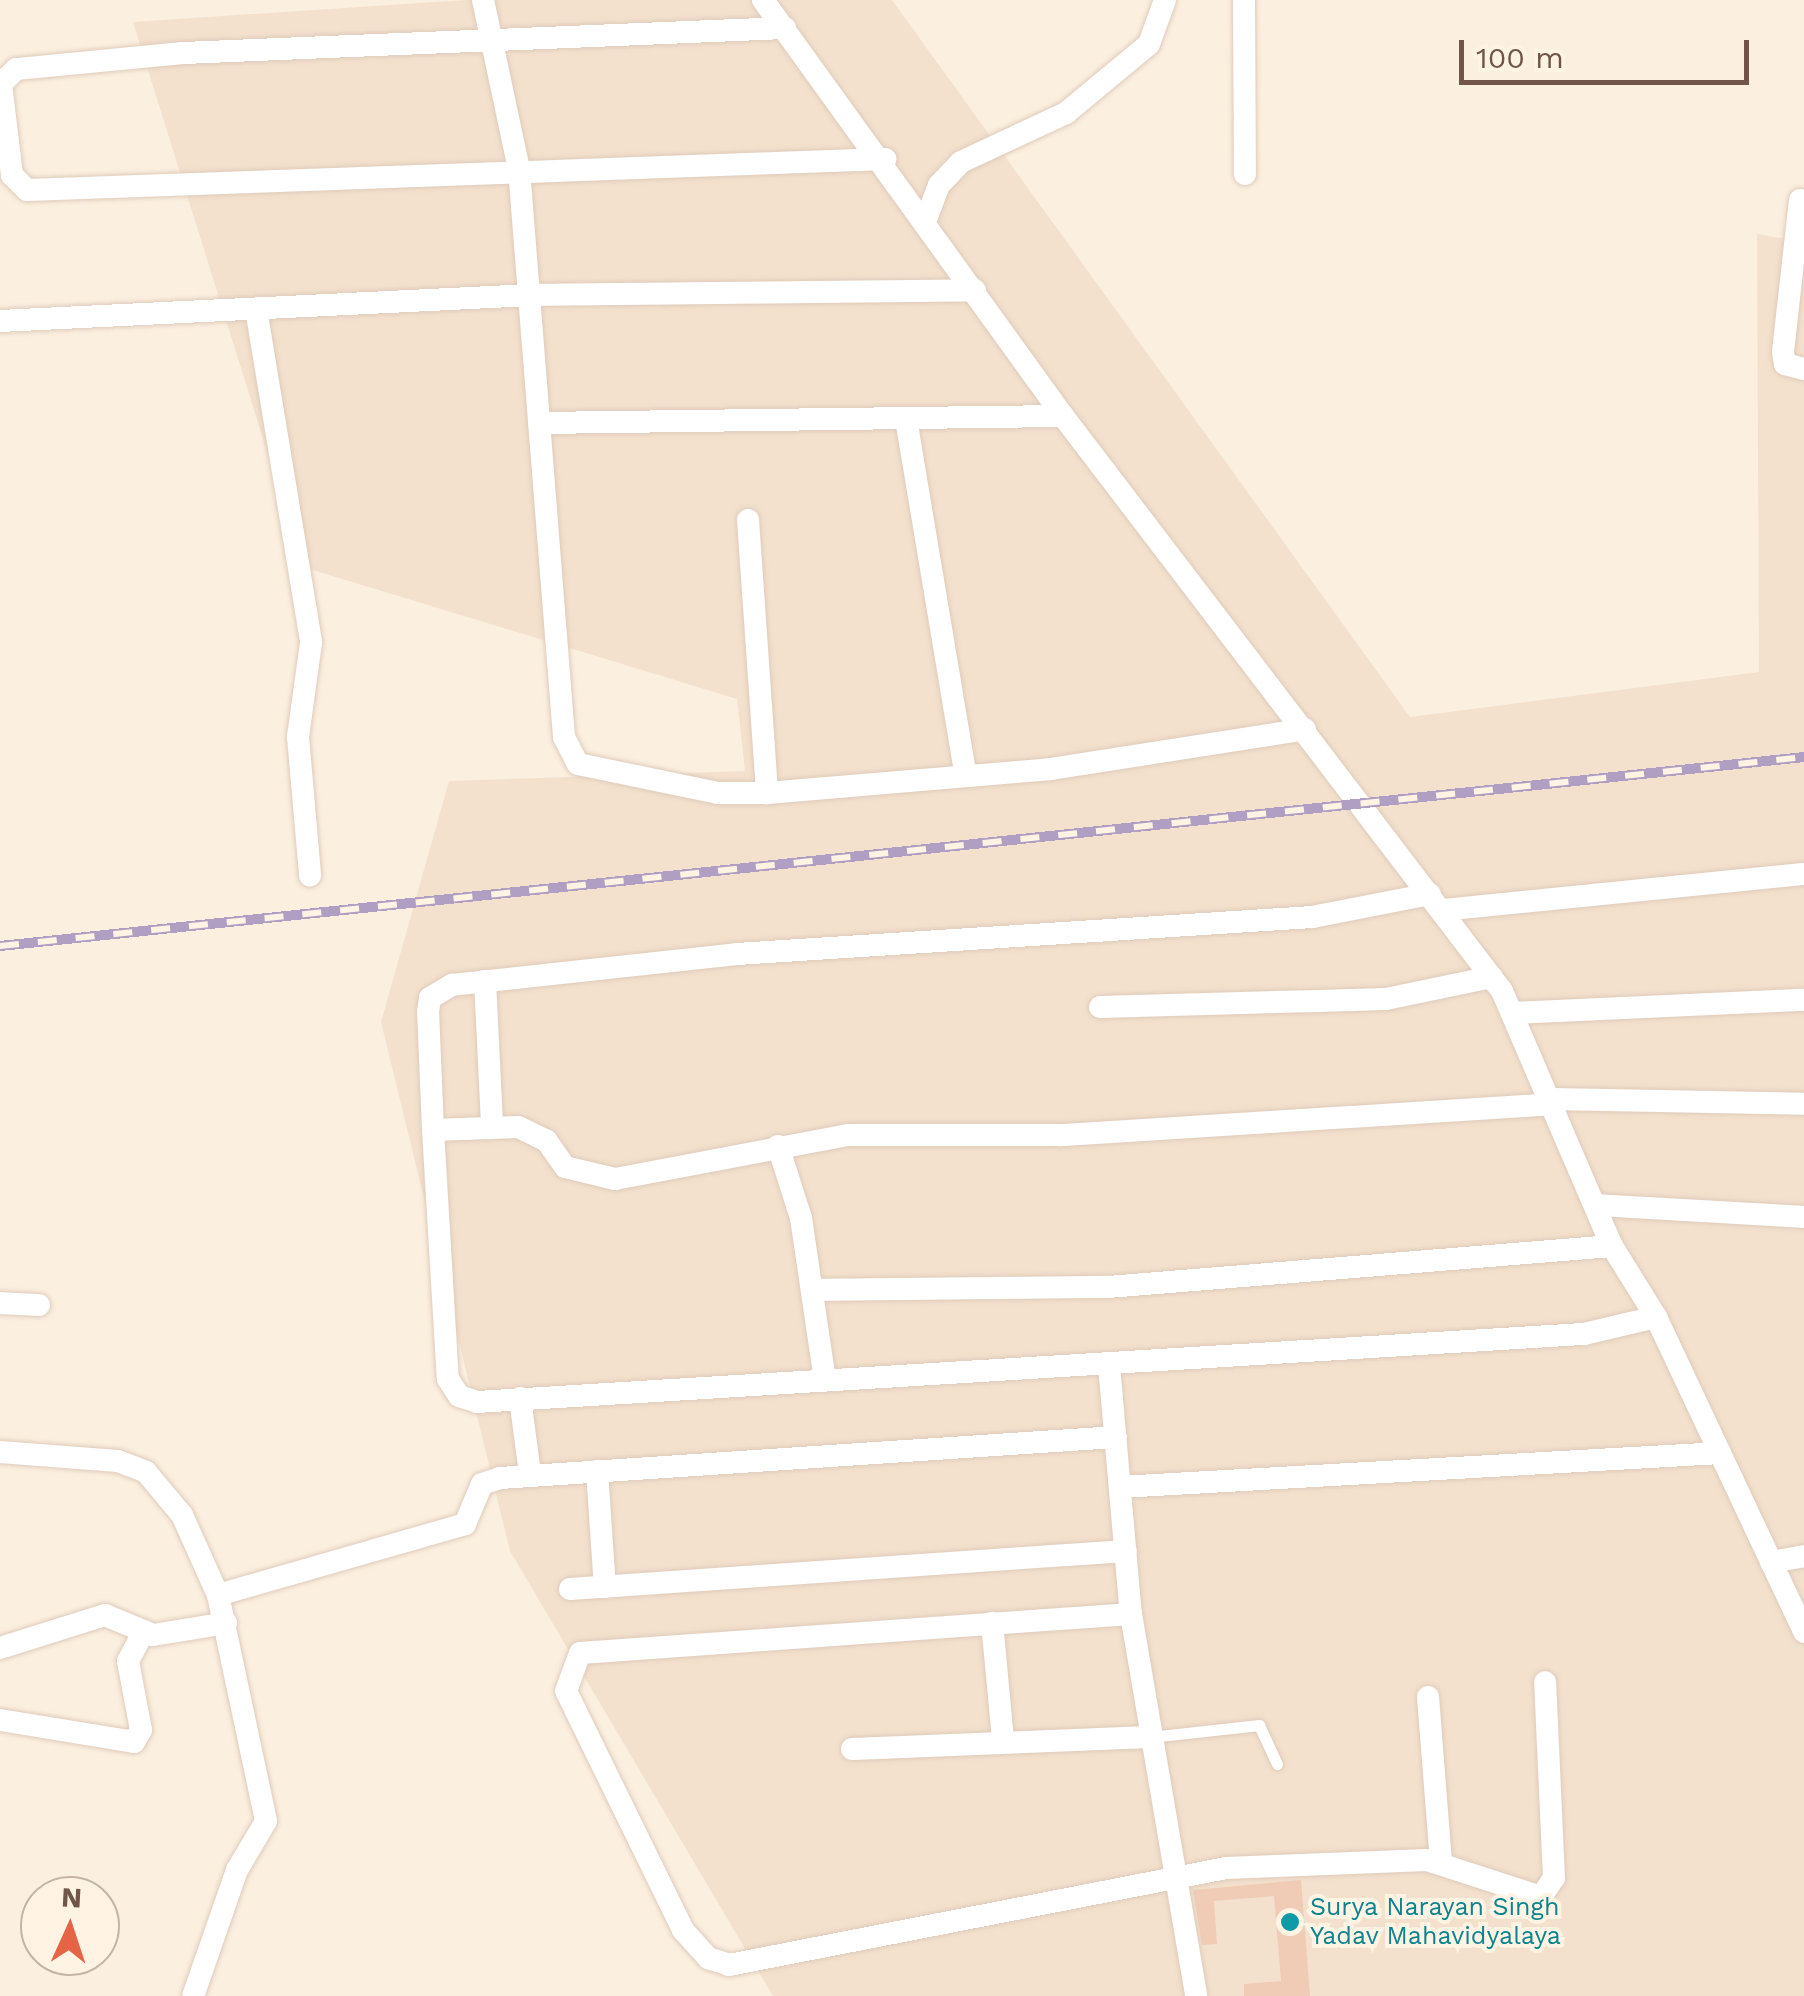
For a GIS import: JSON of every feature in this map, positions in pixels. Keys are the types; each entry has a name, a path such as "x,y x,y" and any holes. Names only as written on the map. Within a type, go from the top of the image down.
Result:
{"street":[{"path":"483,0 519,169 568,751 601,774 767,793 965,770 1051,769 1305,729"},
{"path":"763,0 884,159 1063,416 1492,976 1554,1102 1612,1246 1656,1318 1804,1632"},
{"path":"926,219 938,184 961,162 1066,113 1149,44 1165,0"},
{"path":"1244,0 1245,174"},
{"path":"785,28 489,38 16,69 0,84 12,175 26,190 519,169 884,159"},
{"path":"1800,200 1783,352 1785,364 1804,369"},
{"path":"0,321 532,296 975,290"},
{"path":"256,308 311,643 298,736 310,875"},
{"path":"539,424 1063,416"},
{"path":"906,419 965,770"},
{"path":"748,520 767,793"},
{"path":"1656,1318 1584,1334 1109,1365 824,1374 477,1402 459,1396 448,1378 433,1130 430,998 486,982 737,954 1312,917 1436,902 1804,874"},
{"path":"1100,1007 1386,999 1492,976"},
{"path":"486,982 492,1124"},
{"path":"1513,1014 1804,1000"},
{"path":"433,1130 492,1124 536,1133 565,1167 615,1179 778,1146 1554,1102 1804,1104"},
{"path":"778,1146 813,1290 824,1374"},
{"path":"1596,1204 1804,1216"},
{"path":"813,1290 1108,1287 1612,1246"},
{"path":"0,1303 38,1305"},
{"path":"1109,1365 1131,1614 1196,1996"},
{"path":"520,1398 530,1474"},
{"path":"218,1595 466,1524 482,1484 530,1474 1116,1437"},
{"path":"0,1452 118,1461 146,1472 182,1515 218,1595 266,1821 237,1870 193,1996"},
{"path":"1120,1487 1720,1453"},
{"path":"597,1470 605,1587"},
{"path":"570,1588 1126,1551"},
{"path":"1771,1562 1804,1556"},
{"path":"1131,1614 580,1654 566,1690 683,1930 708,1958 730,1965 1174,1875 1396,1858 1441,1863 1530,1894 1551,1892 1546,1682"},
{"path":"0,1648 105,1615 143,1633 226,1623"},
{"path":"992,1623 1003,1740"},
{"path":"0,1720 134,1742 140,1730 128,1660 143,1633"},
{"path":"1428,1698 1441,1863"},
{"path":"852,1749 1150,1736"}],"lane":[{"path":"1150,1736 1259,1725 1277,1764"}],"shaded area":[{"path":"465,0 892,0 1410,717 1759,672 1757,234 1804,242 1804,1996 773,1996 510,1551 381,1022 449,781 745,771 737,699 303,567 133,22"}],"building":[{"name":"Surya Narayan Singh Yadav Mahavidyalaya","path":"1301,1880 1310,1996 1244,1996 1244,1984 1281,1981 1274,1896 1214,1901 1217,1944 1202,1945 1193,1890"}],"railway":[{"path":"0,946 1804,757"}],"place":[{"name":"Surya Narayan Singh Yadav Mahavidyalaya","path":"1290,1922"}]}
